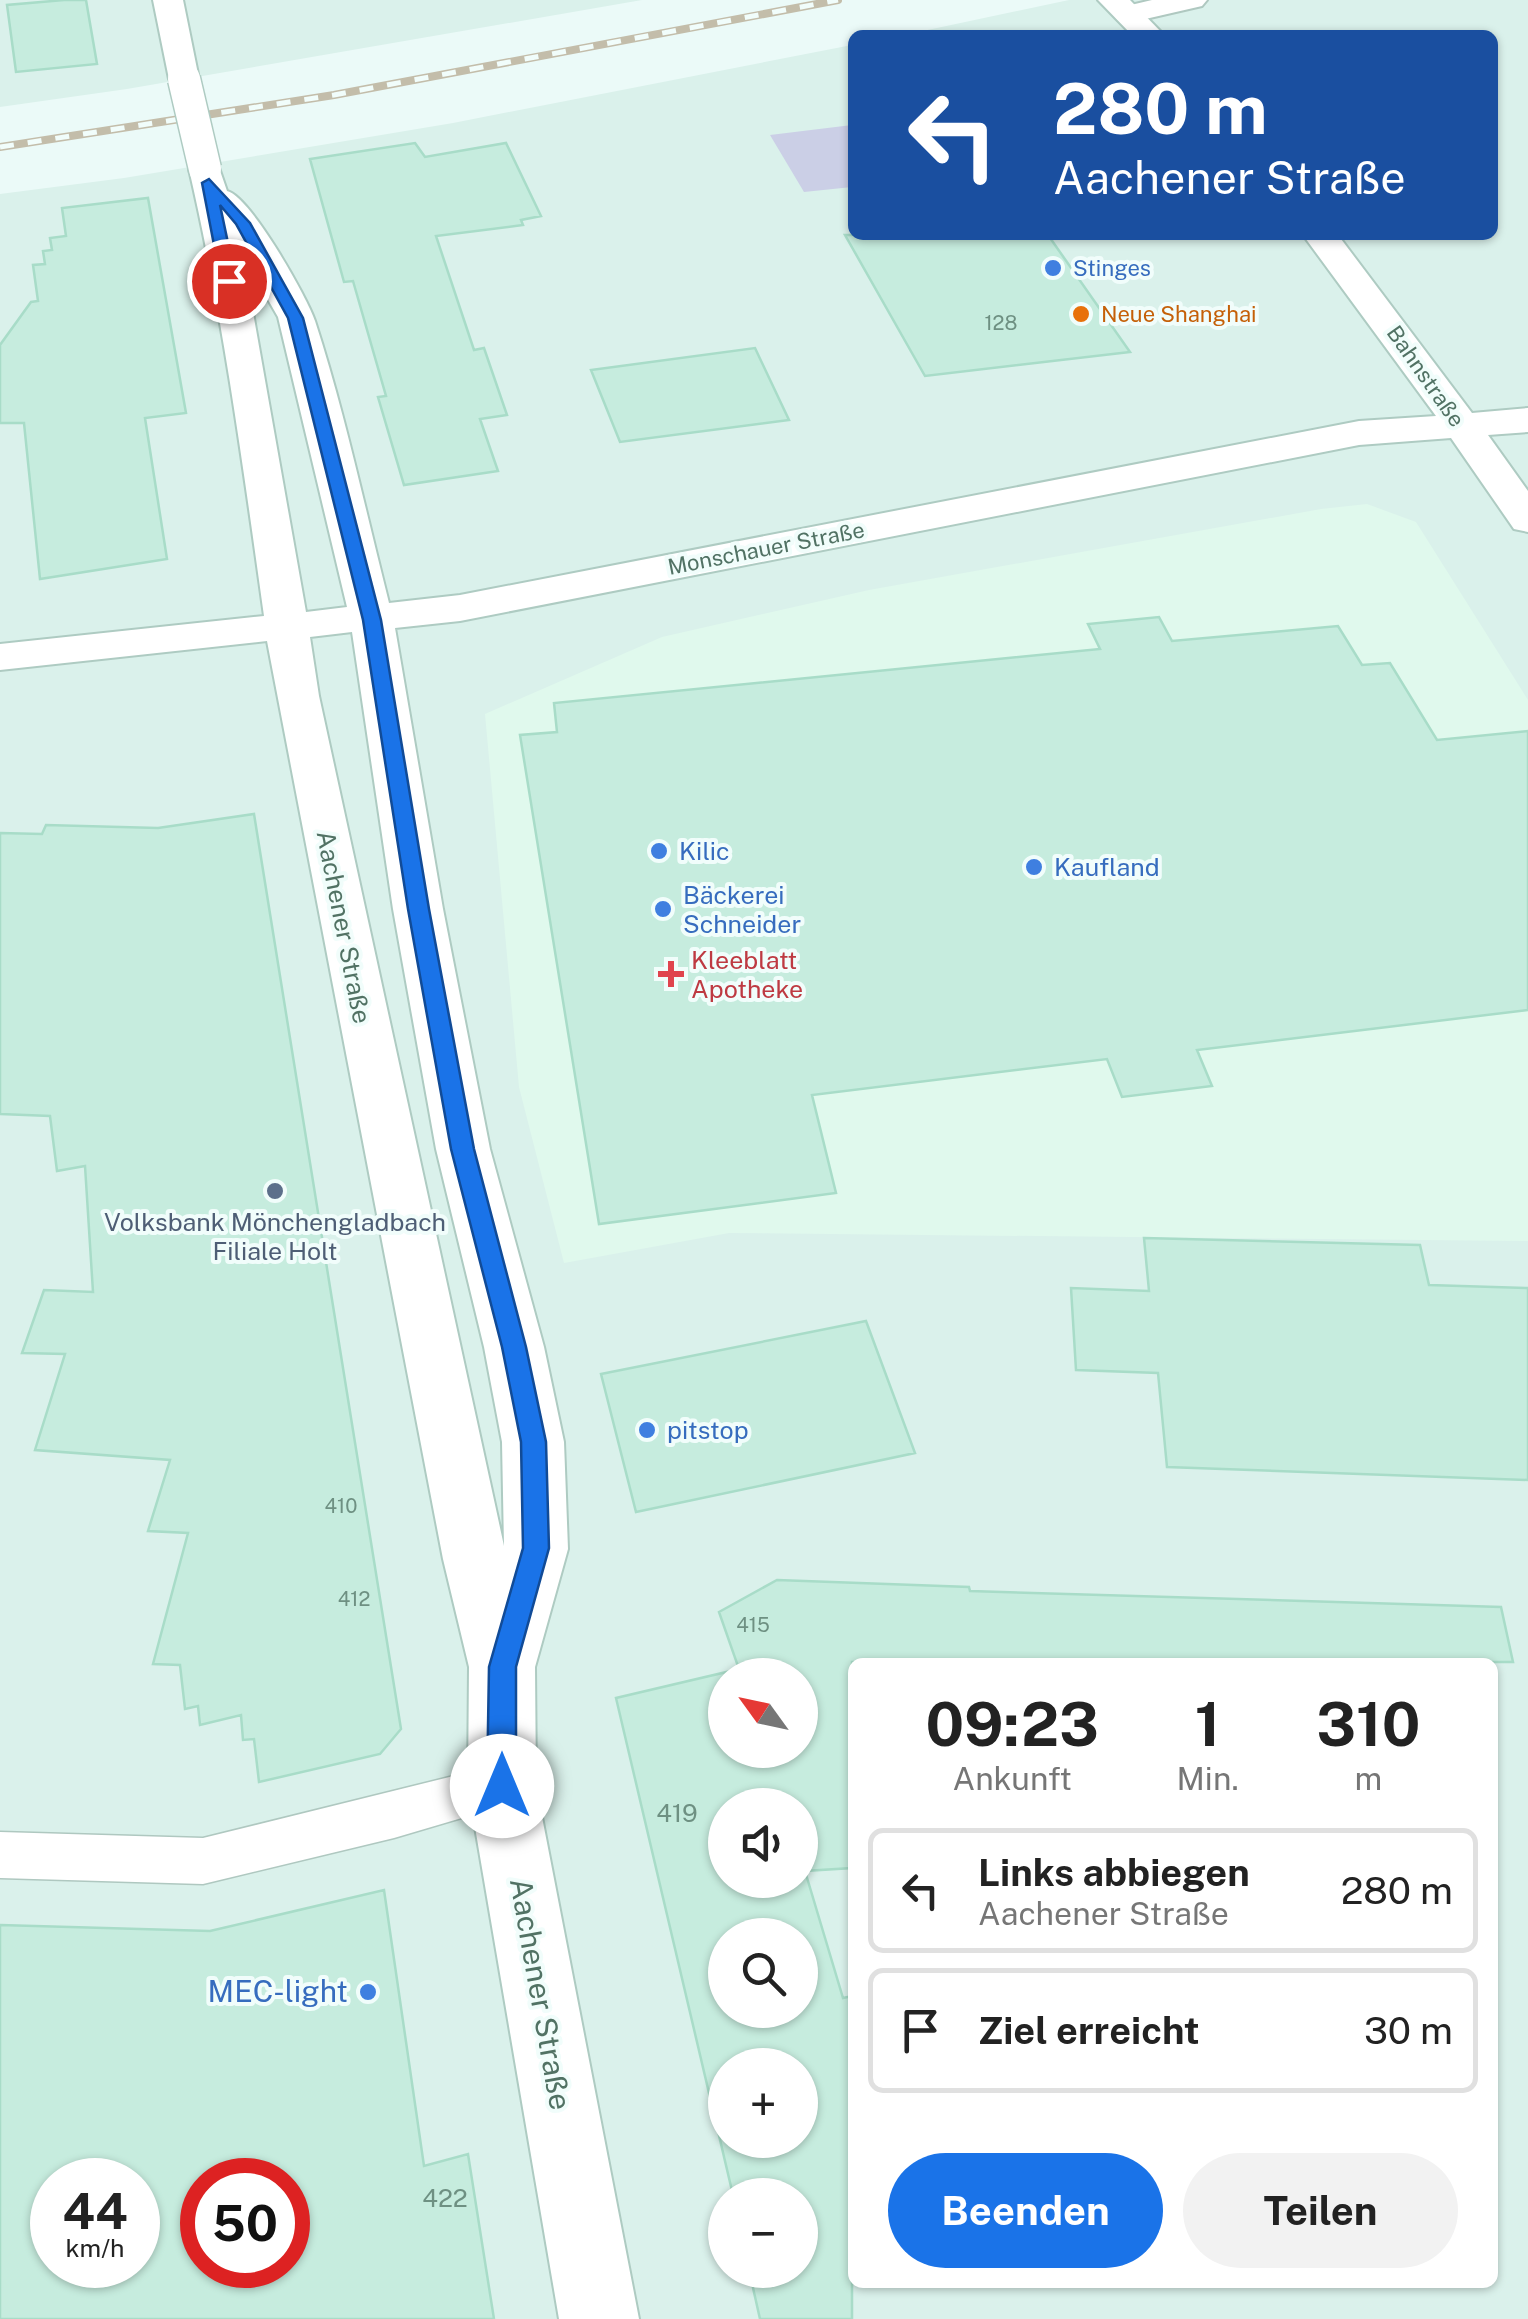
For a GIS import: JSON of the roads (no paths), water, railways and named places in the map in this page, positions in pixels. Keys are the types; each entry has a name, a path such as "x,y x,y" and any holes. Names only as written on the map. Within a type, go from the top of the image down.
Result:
{"main road":[{"name":"Aachener Straße","path":"168,0 225,250 297,696 475,1559 502,1667 502,1786 599,2319"},
{"path":"1130,16 1192,0"},
{"name":"Aachener Straße","path":"207,176 242,223 296,318 372,620 418,909 463,1149 514,1347 533,1442 536,1548 502,1667"},
{"name":"Bahnstraße","path":"1324,240 1406,346 1528,520"},
{"name":"Monschauer Straße","path":"0,657 372,620 522,597 1359,433 1528,420"}],"lane":[{"path":"0,1855 203,1861 502,1786"}],"railway":[{"path":"0,147 334,95 838,0"}],"place":[{"name":"Stinges","path":"1053,268"},
{"name":"Neue Shanghai","path":"1081,314"},
{"name":"Kilic","path":"659,851"},
{"name":"Kaufland","path":"1034,867"},
{"name":"Bäckerei Schneider","path":"663,909"},
{"name":"Kleeblatt Apotheke","path":"671,974"},
{"name":"Volksbank Mönchengladbach Filiale Holt","path":"275,1191"},
{"name":"pitstop","path":"647,1430"},
{"name":"MEC-light","path":"368,1992"}]}
